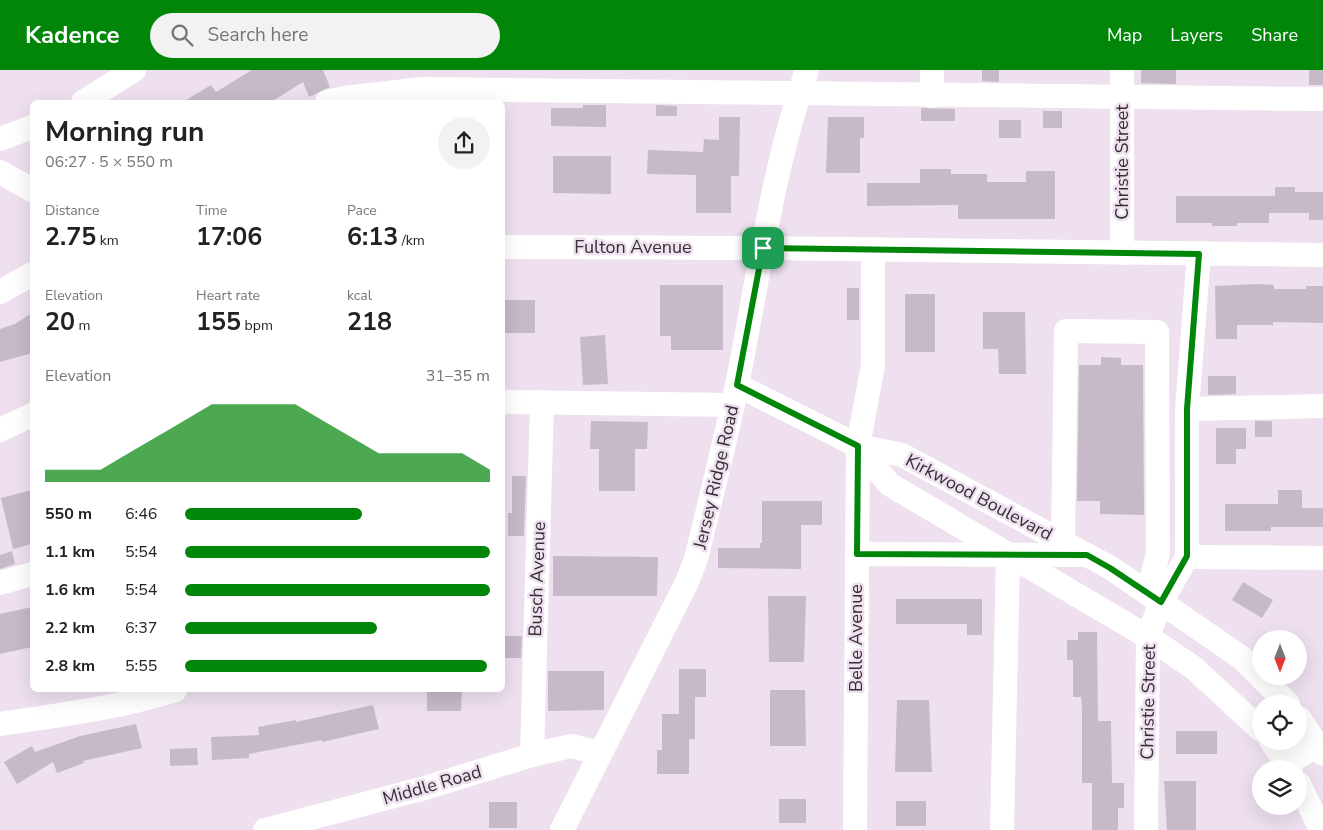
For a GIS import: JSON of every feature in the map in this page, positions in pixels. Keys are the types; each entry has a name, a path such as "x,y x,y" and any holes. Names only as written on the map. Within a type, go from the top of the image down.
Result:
{"street":[{"path":"86,100 134,70"},
{"name":"Jersey Ridge Road","path":"562,830 687,582 696,559 735,395 763,248 792,112 807,70"},
{"path":"932,70 932,96"},
{"name":"Christie Street","path":"1122,70 1122,253"},
{"path":"335,100 422,89 1323,100"},
{"path":"0,139 30,127"},
{"path":"0,172 30,189"},
{"name":"Fulton Avenue","path":"505,247 873,249 1323,255"},
{"name":"Belle Avenue","path":"855,830 858,446 872,365 873,249"},
{"name":"Christie Street","path":"1146,830 1148,637 1155,598 1187,556 1187,409 1199,254"},
{"path":"0,292 30,275"},
{"path":"1063,542 1066,331 1157,332 1158,553 1155,598"},
{"path":"505,402 735,395"},
{"name":"Kirkwood Boulevard","path":"735,395 858,446 902,455 1087,555 1110,568 1242,658 1279,695"},
{"name":"Busch Avenue","path":"532,755 542,402"},
{"path":"1187,409 1323,406"},
{"path":"0,430 30,416"},
{"name":"Kirkwood Boulevard","path":"858,446 889,484 1008,556 1107,611 1148,637 1194,668 1252,722"},
{"path":"857,554 1087,555"},
{"path":"1002,830 1008,556"},
{"path":"1187,556 1323,558"},
{"path":"0,583 30,575"},
{"path":"0,724 97,709 168,692"},
{"path":"1307,730 1320,749 1307,760"},
{"name":"Middle Road","path":"265,830 425,788 532,755 571,746 600,753"},
{"path":"1307,802 1321,830"}],"building":[{"path":"252,70 323,70 330,87 309,97 303,82 274,100 186,100 211,85 216,92"},
{"path":"982,70 999,70 999,82 982,81"},
{"path":"1141,70 1176,70 1176,84 1141,83"},
{"path":"1309,70 1323,70 1323,85 1309,85"},
{"path":"583,105 606,105 606,127 551,126 551,108 583,108"},
{"path":"656,105 677,106 677,116 656,116"},
{"path":"921,108 955,109 955,121 921,121"},
{"path":"1043,111 1062,111 1062,128 1043,128"},
{"path":"719,117 740,117 739,176 731,176 731,213 696,213 696,175 647,174 648,150 703,152 704,139 719,140"},
{"path":"828,117 864,117 864,138 860,138 860,173 826,173"},
{"path":"999,120 1021,120 1021,138 999,138"},
{"path":"553,156 611,156 611,194 553,193"},
{"path":"920,169 951,169 951,174 987,174 987,182 1026,182 1026,171 1055,171 1055,219 958,219 958,205 867,206 867,183 920,183"},
{"path":"1275,187 1295,187 1295,192 1323,192 1323,220 1309,220 1309,213 1269,213 1269,223 1237,223 1237,226 1212,226 1212,223 1176,223 1176,196 1275,196"},
{"path":"660,285 723,285 723,350 671,350 671,336 660,336"},
{"path":"1274,285 1274,289 1306,289 1306,286 1323,286 1323,323 1273,322 1273,325 1237,325 1237,339 1216,339 1215,286"},
{"path":"847,288 859,288 859,320 847,320"},
{"path":"905,294 935,294 935,352 905,352"},
{"path":"505,300 535,300 535,333 505,333"},
{"path":"983,312 1025,312 1026,374 999,374 998,349 983,349"},
{"path":"30,314 30,354 0,362 0,329 15,324"},
{"path":"605,335 608,384 583,385 580,337"},
{"path":"1101,357 1121,358 1121,365 1143,365 1144,515 1100,514 1100,501 1077,501 1079,365 1101,365"},
{"path":"1208,376 1236,376 1236,394 1208,395"},
{"path":"591,421 648,422 647,449 635,449 635,491 599,491 599,449 590,449"},
{"path":"1255,421 1272,421 1272,437 1255,437"},
{"path":"1216,428 1246,428 1246,449 1236,449 1236,464 1216,464"},
{"path":"512,476 526,476 524,536 508,536 508,513 512,513"},
{"path":"1278,490 1302,490 1302,508 1323,508 1323,527 1271,527 1271,531 1225,531 1225,504 1278,504"},
{"path":"30,491 30,545 13,549 1,498"},
{"path":"762,501 822,501 822,525 801,525 801,569 718,568 718,548 760,548 760,543 762,543"},
{"path":"12,551 15,564 0,569 0,555"},
{"path":"553,556 658,557 657,596 553,596"},
{"path":"1243,582 1273,600 1262,618 1232,600"},
{"path":"768,596 806,596 804,662 769,662"},
{"path":"896,599 982,599 982,635 967,635 967,624 896,624"},
{"path":"30,607 30,647 0,654 0,614"},
{"path":"1078,632 1097,632 1098,721 1111,721 1112,783 1124,783 1124,808 1118,808 1118,830 1092,830 1092,783 1082,783 1081,697 1073,697 1073,660 1067,660 1067,640 1078,640"},
{"path":"505,636 522,636 521,658 505,658"},
{"path":"679,669 706,669 706,697 695,697 695,739 689,739 689,774 657,774 657,750 662,750 662,714 679,714"},
{"path":"548,671 604,671 604,710 548,711"},
{"path":"770,690 805,690 806,746 770,746"},
{"path":"427,692 462,692 461,711 427,711"},
{"path":"897,700 929,700 932,772 895,772"},
{"path":"373,705 379,729 322,742 322,740 249,754 249,758 212,760 211,737 259,735 258,727 296,720 296,722"},
{"path":"136,724 142,748 83,761 84,763 57,773 53,762 17,784 4,762 32,746 35,752 80,736"},
{"path":"1176,731 1217,731 1217,754 1176,754"},
{"path":"197,748 198,765 170,766 170,749"},
{"path":"1164,781 1196,781 1196,830 1167,830"},
{"path":"779,799 806,799 806,823 779,823"},
{"path":"896,801 926,801 926,826 896,826"},
{"path":"489,802 517,802 517,828 489,828"}],"route":[{"path":"763,248 1199,254 1187,409 1187,556 1161,602 1087,555 857,554 858,446 737,385 763,248"}]}
